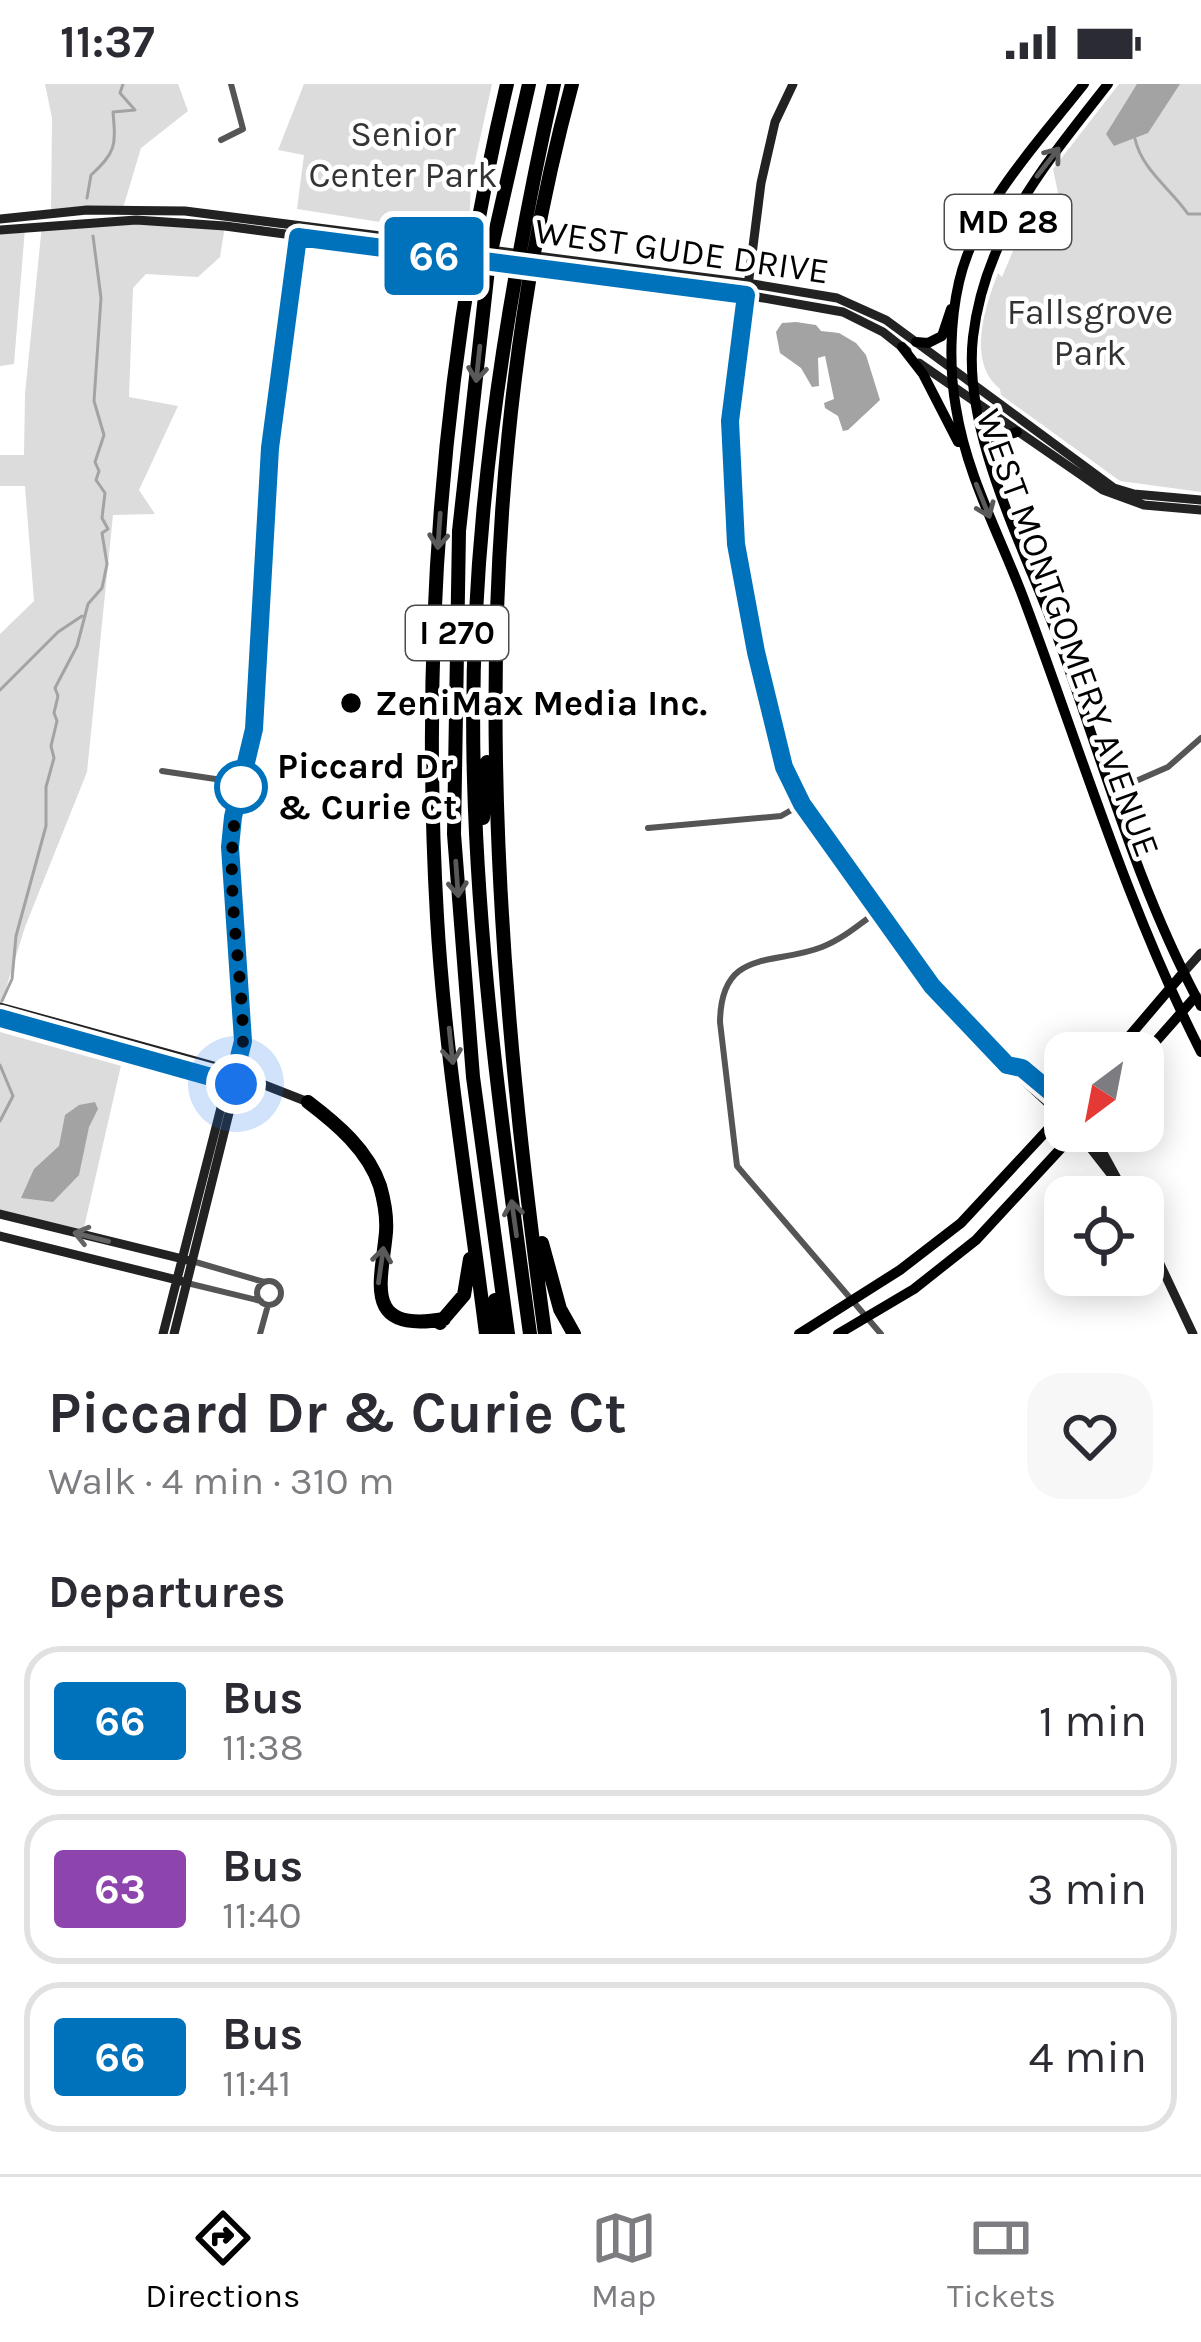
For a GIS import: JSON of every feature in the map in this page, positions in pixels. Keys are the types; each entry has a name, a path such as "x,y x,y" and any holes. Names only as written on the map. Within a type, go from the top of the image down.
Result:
{"highway":[{"name":"I 270","path":"486,1334 437,922 432,645 449,427 478,226 507,84"},
{"name":"I 270","path":"508,1334 472,1077 454,834 459,531 489,260 529,84"},
{"name":"I 270","path":"530,1334 495,1082 478,883 473,777 476,608 490,432 517,249 554,84"},
{"name":"I 270","path":"545,1334 499,862 494,669 500,506 522,309 572,84"},
{"path":"478,883 494,669"},
{"path":"427,1334 464,1295 470,1258 455,1087"},
{"path":"308,1102 362,1151 380,1186 386,1227 378,1297 387,1315 413,1330 444,1319"},
{"path":"527,1178 552,1288 574,1334"},
{"path":"488,1186 497,1334"}],"main road":[{"name":"WEST MONTGOMERY AVENUE","path":"1084,84 989,209 958,283 953,388 967,461 1024,601 1114,857 1181,1013"},
{"name":"WEST MONTGOMERY AVENUE","path":"974,386 972,343 977,312 985,273 1005,227 1031,183 1108,84"},
{"path":"916,342 928,343 942,336 958,283"},
{"path":"902,347 936,396 967,461"},
{"name":"MD 28","path":"974,386 994,467"},
{"path":"994,467 994,442 1017,431"},
{"name":"WEST MONTGOMERY AVENUE","path":"994,467 1184,972"},
{"path":"1133,1032 1184,972"},
{"name":"MD 28","path":"1184,972 1199,997"},
{"path":"1164,1033 1199,997"},
{"name":"MD 28","path":"1181,1013 1201,1052"},
{"path":"1164,1033 1174,1029 1192,1034"},
{"path":"799,1334 961,1223 1044,1134"},
{"path":"838,1334 914,1289 976,1240 1058,1152"}],"street":[{"path":"221,140 243,129 231,84"},
{"path":"793,84 766,156 730,421 736,544 784,767 802,804 932,986 1007,1065 1044,1096"},
{"name":"WEST GUDE DRIVE","path":"0,220 123,208 185,212 544,265 837,298 886,320 1114,488 1201,500"},
{"name":"WEST GUDE DRIVE","path":"0,230 136,220 298,232"},
{"path":"163,1334 182,1282 243,1041 230,847 254,729 270,448 298,232"},
{"name":"WEST GUDE DRIVE","path":"747,289 843,312 884,332 953,388 1123,500 1201,509"},
{"path":"1113,791 1168,766 1201,738"},
{"path":"162,771 242,783"},
{"path":"648,828 781,816 802,804"},
{"path":"867,1334 853,1301 736,1166 720,1005 735,975 755,961 824,947 878,910"},
{"path":"1184,972 1201,953"},
{"path":"0,1007 308,1102"},
{"path":"0,1018 233,1080"},
{"path":"1093,1152 1111,1176"},
{"path":"0,1214 276,1282 281,1288 279,1300 264,1303 0,1236"},
{"path":"1164,1273 1193,1334"},
{"path":"174,1334 182,1282"},
{"path":"260,1334 264,1303 258,1291 264,1282"},
{"path":"864,1318 874,1322 881,1334"}],"green space":[{"path":"45,84 178,84 188,111 141,148 123,208 51,214 52,118"},
{"name":"Senior Center Park","path":"304,84 492,84 471,180 469,236 297,209 304,155 278,150"},
{"name":"Fallsgrove Park","path":"1119,84 1201,84 1201,492 1120,481 1001,395 984,365 981,335 998,273 1002,277 1021,232 1058,193 1053,169"},
{"path":"136,220 225,226 220,257 198,277 146,274 133,288 129,397 178,406 139,490 155,514 113,515 87,772 25,927 0,1008 0,634 34,601 25,486 0,486 0,455 24,455 25,394 42,225"},
{"path":"25,228 14,364 0,366 0,230"},
{"path":"0,1028 122,1061 83,1232 0,1210"}],"shaded area":[{"path":"1137,84 1180,84 1148,133 1114,146 1106,134"},
{"path":"782,323 839,333 866,355 880,400 848,430 843,431 838,416 825,408 824,403 834,399 825,356 818,358 819,386 812,387 801,368 780,353 776,332"},
{"path":"95,1102 98,1109 89,1127 79,1175 53,1202 21,1198 34,1169 59,1146 65,1115 79,1105"}],"waterway":[{"path":"87,198 91,175 113,148 113,112 135,110 120,93 123,84"},
{"path":"1135,139 1150,170 1188,214 1201,214"},
{"path":"2,1001 12,979 16,936 46,826 46,787 57,721 55,688 77,646 88,604 102,588 107,564 102,533 108,529 102,518 105,493 96,480 95,462 104,435 94,401 101,298 93,236"},
{"path":"0,690 58,632 82,616"},
{"path":"0,1065 13,1096 0,1121"}],"bus line":[{"name":"66","path":"0,1018 236,1084 243,1041 230,847 254,729 270,448 298,237 746,295 730,421 736,544 784,767 802,804 932,986 1007,1065 1022,1068 1044,1086"}],"place":[{"name":"ZeniMax Media Inc.","path":"351,703"},
{"name":"Piccard Dr & Curie Ct","path":"241,787"}],"route":[{"path":"236,1084 243,1041 230,847 242,783 241,787"}]}
